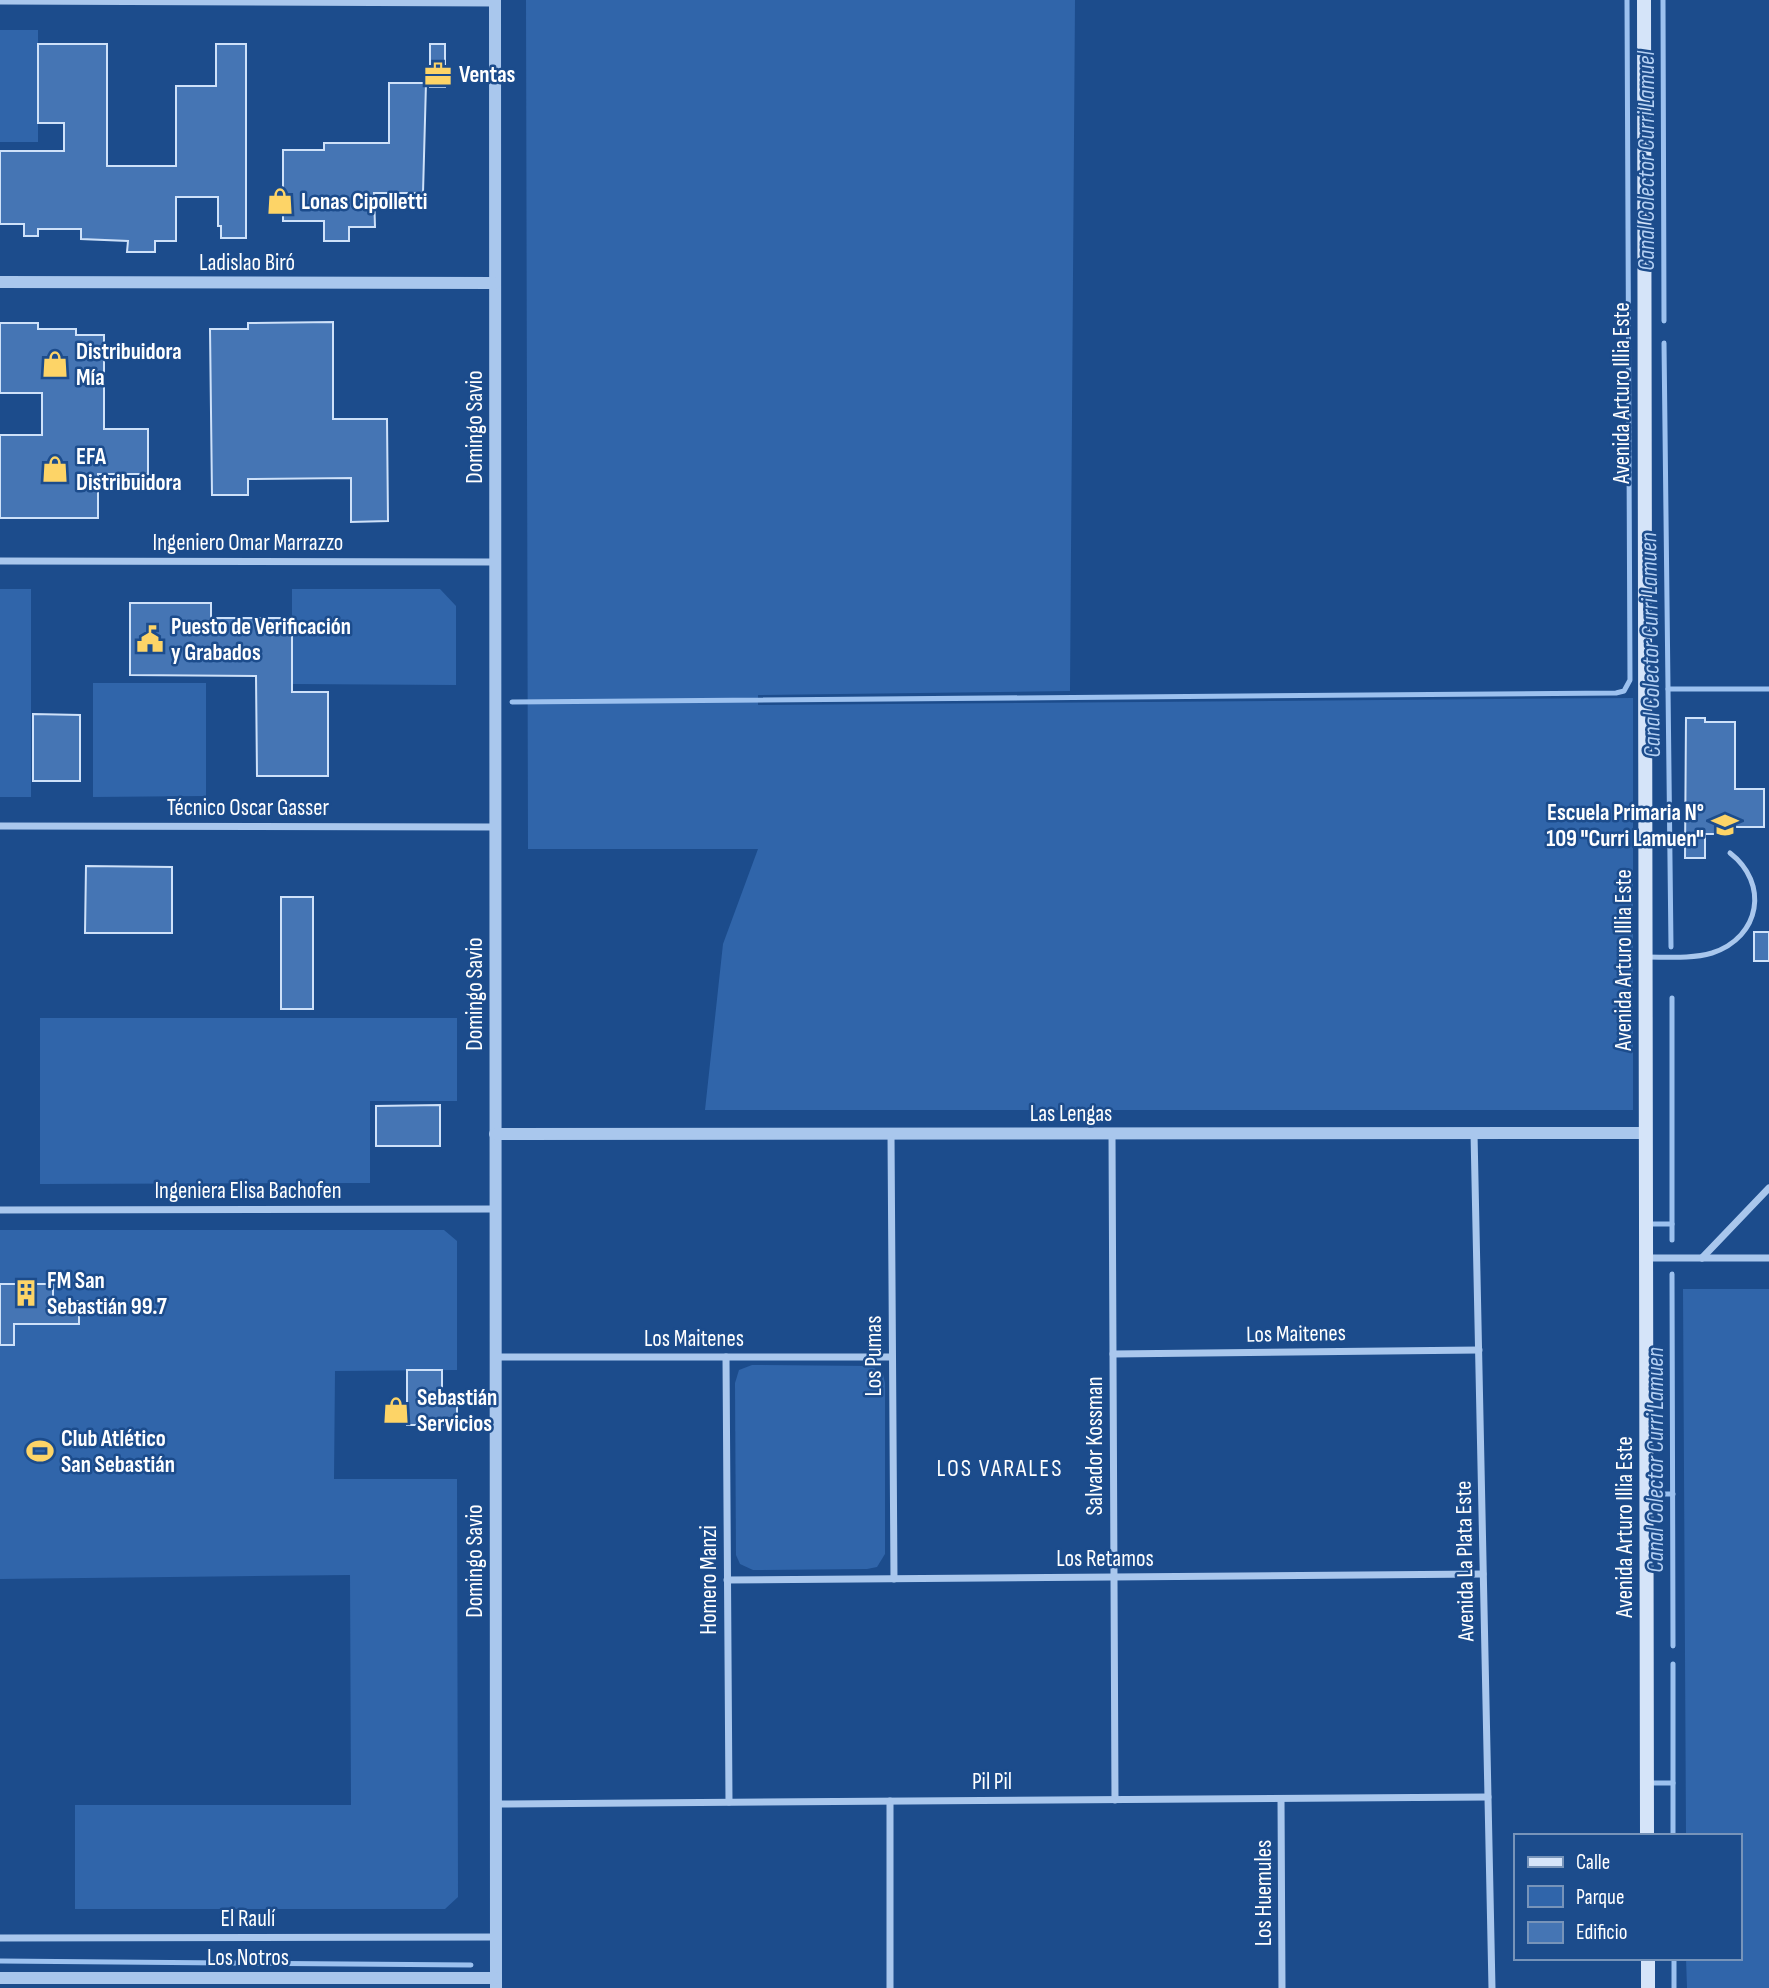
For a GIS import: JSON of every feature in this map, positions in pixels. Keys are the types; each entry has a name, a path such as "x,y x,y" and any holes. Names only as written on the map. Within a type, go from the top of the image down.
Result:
{"main road":[{"name":"Avenida Arturo Illia Este","path":"1644,0 1647,1834"},
{"path":"1648,1960 1648,1988"}],"street":[{"path":"0,1 495,1"},
{"name":"Domingo Savio","path":"495,1 496,1983"},
{"name":"Ladislao Biró","path":"0,282 495,283"},
{"name":"Ingeniero Omar Marrazzo","path":"0,561 495,562"},
{"name":"Técnico Oscar Gasser","path":"0,826 495,827"},
{"name":"Avenida La Plata Este","path":"1474,1133 1492,1988"},
{"name":"Las Lengas","path":"495,1134 1646,1133"},
{"name":"Los Pumas","path":"891,1134 894,1579"},
{"name":"Salvador Kossman","path":"1112,1134 1115,1800"},
{"path":"1702,1258 1769,1188"},
{"name":"Ingeniera Elisa Bachofen","path":"0,1210 495,1209"},
{"path":"1646,1258 1769,1258"},
{"name":"Los Maitenes","path":"1113,1354 1479,1350"},
{"name":"Los Maitenes","path":"495,1357 892,1357"},
{"name":"Homero Manzi","path":"726,1357 729,1802"},
{"name":"Los Retamos","path":"727,1580 1483,1574"},
{"name":"Pil Pil","path":"495,1804 1488,1797"},
{"name":"Los Huemules","path":"1281,1798 1282,1988"},
{"path":"890,1801 890,1988"},
{"name":"El Raulí","path":"0,1938 496,1937"},
{"name":"Los Notros","path":"0,1978 73,1983 496,1983"}],"lane":[{"path":"1646,957 1702,955 1724,948 1743,933 1754,914 1756,883 1745,865 1730,853"}],"green space":[{"path":"526,0 1075,0 1070,691 758,695 758,705 1633,698 1633,1110 705,1110 723,944 758,849 528,849"},
{"path":"0,30 38,30 38,142 0,142"},
{"path":"0,589 31,589 31,797 0,797"},
{"path":"292,589 440,589 456,606 456,685 292,684"},
{"path":"93,683 206,683 206,796 93,797"},
{"path":"40,1018 457,1018 457,1101 370,1101 370,1183 40,1184"},
{"path":"0,1230 444,1230 457,1241 457,1370 335,1371 334,1479 457,1479 458,1897 445,1909 75,1909 75,1805 351,1805 350,1575 0,1579"},
{"path":"1683,1289 1769,1289 1769,1988 1687,1988 1686,1960 1741,1960 1741,1834 1686,1834"},
{"path":"752,1365 871,1366 883,1374 885,1554 877,1567 753,1570 740,1564 736,1555 735,1383 739,1370"}],"building":[{"path":"38,44 107,44 107,166 176,166 176,86 216,86 216,44 246,44 246,238 221,238 221,226 218,226 218,197 176,197 176,241 155,241 155,252 127,252 128,241 81,239 81,229 38,229 38,236 24,236 24,224 0,224 0,151 64,151 64,123 38,123"},
{"name":"Ventas","path":"430,44 445,44 445,87 430,87"},
{"path":"389,83 426,83 423,193 374,193 375,227 349,227 349,241 324,241 324,221 283,221 283,150 324,150 324,143 389,143"},
{"path":"333,322 333,419 387,419 388,521 351,522 351,478 248,479 248,495 212,495 210,329 248,329 248,323"},
{"path":"0,323 38,323 38,329 76,329 76,335 104,335 104,429 148,429 148,474 98,474 98,518 0,518 0,435 42,435 42,393 0,393"},
{"path":"130,603 211,603 211,618 292,618 292,692 328,692 328,776 257,776 256,676 130,675"},
{"path":"33,714 80,715 80,781 33,781"},
{"path":"1686,718 1705,718 1705,722 1735,722 1735,789 1764,789 1764,827 1735,827 1735,834 1705,834 1705,858 1685,858"},
{"path":"86,866 172,867 172,933 85,933"},
{"path":"281,897 313,897 313,1009 281,1009"},
{"path":"1754,932 1769,932 1769,961 1754,961"},
{"path":"440,1105 440,1146 376,1146 376,1106"},
{"name":"FM San Sebastián 99.7","path":"0,1284 53,1284 53,1301 79,1301 79,1324 14,1324 14,1345 0,1345"},
{"path":"407,1370 442,1370 442,1395 457,1395 457,1425 407,1425"}],"waterway":[{"path":"512,702 1624,691 1630,680 1627,0"},
{"name":"Canal Colector Curri Lamuel","path":"1663,0 1664,321"},
{"name":"Canal Colector Curri Lamuen","path":"1664,343 1671,947"},
{"path":"1668,689 1769,689"},
{"name":"Canal Colector Curri Lamuen","path":"1672,998 1672,1240"},
{"path":"1646,1224 1672,1224"},
{"name":"Canal Colector Curri Lamuen","path":"1672,1274 1673,1646"},
{"path":"1647,1494 1673,1494"},
{"name":"Canal Colector Curri Lamuen","path":"1673,1664 1673,1834"},
{"path":"1647,1783 1673,1783"},
{"name":"Canal Colector Curri Lamuen","path":"1674,1960 1674,1988"},
{"path":"0,1961 471,1965"}],"place":[{"name":"Ventas","path":"438,74"},
{"name":"Lonas Cipolletti","path":"280,201"},
{"name":"Distribuidora Mía","path":"55,364"},
{"name":"EFA Distribuidora","path":"55,469"},
{"name":"Puesto de Verificación y Grabados","path":"150,639"},
{"name":"Escuela Primaria N° 109 \"Curri Lamuen\"","path":"1725,825"},
{"name":"FM San Sebastián 99.7","path":"26,1293"},
{"name":"Sebastián Servicios","path":"396,1410"},
{"name":"Club Atlético San Sebastián","path":"40,1451"}],"district":[{"name":"LOS VARALES","path":"1000,1468"}]}
